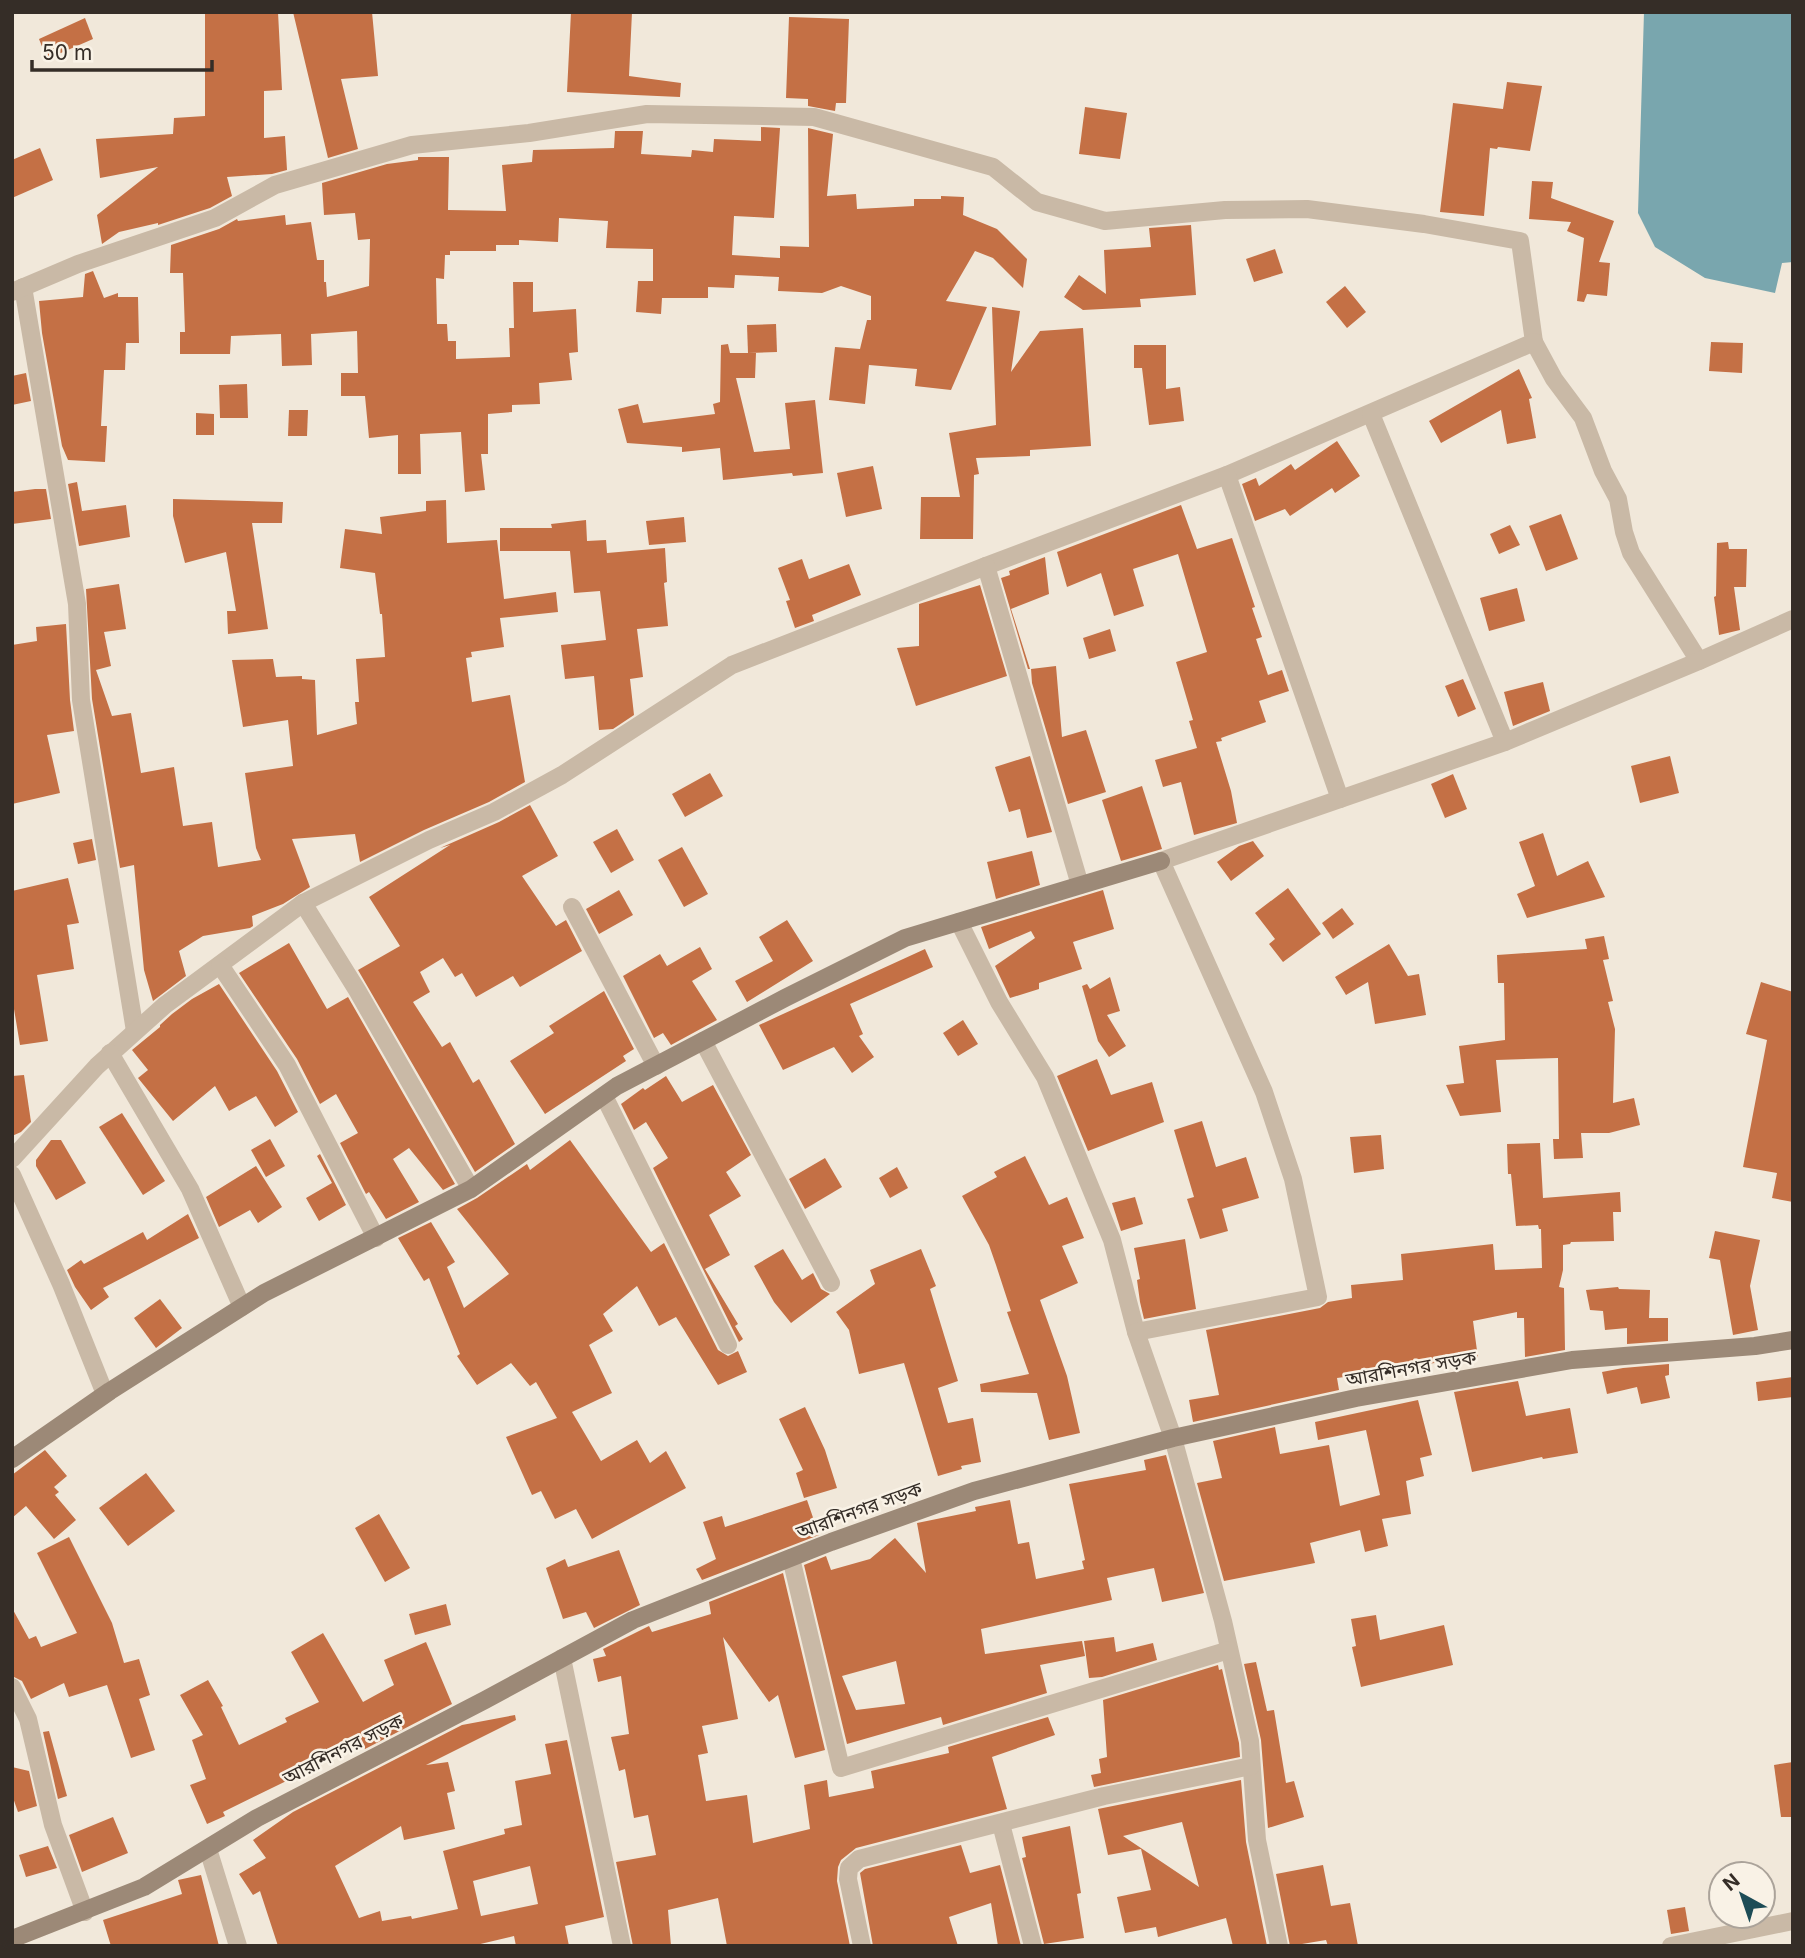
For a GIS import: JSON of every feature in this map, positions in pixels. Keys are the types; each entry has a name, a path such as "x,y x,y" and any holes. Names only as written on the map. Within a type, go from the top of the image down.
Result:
{"street":[{"path":"135,1031 81,700 77,604 18,290 78,264 215,218 275,185 412,145 529,133 647,114 814,117 993,167 1037,202 1105,221 1225,210 1307,209 1424,224 1520,241 1534,342 1553,379 1583,418 1603,471 1618,499 1624,533 1631,553 1699,662"},
{"path":"12,1159 110,1054 165,1004 303,903 429,840 494,812 562,775 732,665 1227,475 1534,342"},
{"path":"1371,414 1505,742"},
{"path":"1227,475 1340,799"},
{"path":"986,566 1080,885"},
{"path":"12,1459 105,1394 264,1293 471,1189 617,1086 905,938 1161,860 1505,742 1699,662 1793,619"},
{"path":"1136,1332 1318,1297 1293,1179 1264,1092 1161,860"},
{"path":"303,903 357,990 471,1189"},
{"path":"572,907 656,1066"},
{"path":"959,922 999,1002 1045,1077 1112,1240 1136,1332 1173,1438 1229,1650 1250,1741 1257,1840 1279,1946"},
{"path":"220,965 287,1065 376,1238"},
{"path":"703,1041 831,1283"},
{"path":"110,1054 190,1189 242,1307"},
{"path":"604,1096 729,1345"},
{"path":"12,1175 61,1284 105,1394"},
{"name":"আরশিনগর সড়ক","path":"12,1939 144,1887 286,1802 633,1620 974,1491 1173,1438 1356,1398 1572,1360 1755,1346 1793,1340"},
{"path":"791,1558 841,1768 1229,1650"},
{"path":"562,1658 622,1946"},
{"path":"12,1687 28,1719 53,1825 85,1912"},
{"path":"862,1946 848,1879 849,1868 859,1859 1115,1793 1251,1766"},
{"path":"1001,1824 1033,1946"},
{"path":"208,1849 238,1946"},
{"path":"1671,1946 1793,1921"}],"water":[{"path":"1644,12 1793,12 1793,262 1782,263 1775,293 1705,278 1655,247 1638,213"}],"building":[{"path":"205,12 278,12 282,90 264,91 264,138 285,136 287,170 272,174 227,177 232,196 210,208 158,225 119,232 102,244 97,215 158,167 100,178 96,139 173,134 174,118 205,116"},
{"path":"293,12 372,12 378,76 341,79 358,149 328,158"},
{"path":"571,12 632,12 629,76 681,83 680,97 567,92"},
{"path":"789,17 849,19 846,103 836,103 835,111 808,106 808,99 786,98"},
{"path":"85,18 93,39 47,59 39,39"},
{"path":"1507,82 1542,86 1530,151 1490,148 1484,216 1440,212 1453,103 1503,109"},
{"path":"1085,107 1127,113 1120,159 1079,154"},
{"path":"761,127 780,128 774,218 734,216 732,255 780,258 780,246 809,247 808,128 833,134 827,196 856,194 857,209 914,206 914,199 964,197 963,215 997,229 1027,259 1023,288 993,258 975,251 946,301 987,307 951,390 915,386 917,369 869,365 865,404 829,400 835,347 860,349 867,320 871,320 871,296 841,286 822,293 778,291 779,277 735,275 734,288 708,287 708,298 662,298 661,314 636,312 638,281 653,281 653,249 606,248 608,221 559,218 558,242 519,240 519,245 496,245 496,251 450,251 450,255 445,255 444,279 436,278 437,324 447,324 448,341 456,341 456,359 510,357 509,328 514,328 513,282 533,282 533,312 576,309 578,352 569,353 572,380 539,383 540,404 512,405 512,412 488,414 488,454 481,454 485,490 465,492 461,432 420,434 421,474 398,474 398,435 369,438 365,396 341,396 341,373 358,373 357,331 311,334 312,365 282,366 281,334 231,336 230,354 180,354 180,332 185,332 183,273 170,273 171,245 219,229 237,219 285,215 286,225 311,222 317,260 324,260 327,297 369,286 370,239 358,240 355,213 324,215 322,183 387,164 418,160 418,157 449,157 448,210 506,211 502,165 532,162 533,150 614,148 615,131 643,131 641,154 691,157 692,150 713,152 714,139 761,141"},
{"path":"40,148 53,180 12,198 12,160"},
{"path":"1532,181 1553,182 1551,198 1614,221 1599,262 1610,263 1607,296 1587,294 1584,302 1577,301 1584,238 1567,231 1571,222 1529,219"},
{"path":"1191,225 1196,295 1140,299 1141,307 1083,310 1064,297 1079,275 1106,294 1104,250 1151,247 1149,228"},
{"path":"1275,249 1283,273 1254,282 1246,259"},
{"path":"93,271 104,298 118,293 118,297 138,297 139,343 126,343 125,370 104,370 101,426 107,426 105,462 68,460 62,446 39,301 83,297 85,274"},
{"path":"1345,286 1366,312 1347,328 1326,302"},
{"path":"992,307 1020,311 1011,372 1040,331 1083,328 1091,446 1030,450 1030,456 976,458 979,474 974,475 973,539 920,539 921,497 960,497 949,433 996,425"},
{"path":"776,324 777,352 748,353 747,325"},
{"path":"1711,342 1743,343 1742,373 1709,371"},
{"path":"728,344 730,353 756,353 755,378 736,378 754,452 790,449 785,403 815,400 823,473 793,476 792,473 723,480 720,448 682,452 682,447 627,443 618,409 638,404 643,423 715,414 713,404 720,402 721,345"},
{"path":"1134,345 1166,345 1166,389 1180,387 1184,421 1149,425 1142,368 1134,368"},
{"path":"1519,369 1532,398 1529,399 1536,438 1507,444 1501,410 1441,443 1429,421"},
{"path":"26,373 31,401 12,405 12,376"},
{"path":"247,384 248,418 220,418 219,385"},
{"path":"289,410 308,410 307,436 288,436"},
{"path":"196,413 214,414 214,435 196,435"},
{"path":"1337,441 1360,476 1335,493 1332,488 1290,516 1285,509 1255,521 1242,484 1256,478 1259,486 1291,464 1295,470"},
{"path":"873,466 882,509 846,517 837,473"},
{"path":"77,482 82,511 126,505 130,537 79,546 68,484"},
{"path":"46,489 51,519 12,524 12,492"},
{"path":"173,499 283,502 282,523 252,523 268,629 228,634 227,611 236,611 226,552 185,563 173,516"},
{"path":"446,500 447,543 497,540 504,599 556,592 558,612 500,618 504,647 471,652 472,657 466,658 472,702 510,695 525,782 489,802 360,862 355,834 292,839 310,887 283,904 252,916 253,926 250,928 203,936 179,951 186,976 153,1001 144,970 134,865 120,868 92,699 86,589 119,584 126,629 104,632 111,666 96,670 112,716 131,713 141,773 174,767 183,826 212,822 218,867 261,860 256,848 245,773 293,766 288,720 243,727 232,660 273,659 276,677 302,676 302,679 315,680 317,735 357,724 355,702 359,702 356,659 385,657 382,614 375,573 340,568 345,529 382,534 380,517 426,511 426,501"},
{"path":"1181,505 1197,549 1232,538 1255,607 1252,608 1262,637 1256,639 1268,675 1282,670 1289,691 1259,701 1266,722 1216,742 1231,791 1237,823 1194,835 1181,782 1163,787 1155,760 1197,748 1189,721 1193,720 1176,662 1207,652 1178,554 1133,569 1144,606 1114,616 1101,573 1067,587 1057,552"},
{"path":"1561,514 1578,559 1546,571 1529,526"},
{"path":"684,517 686,542 649,545 646,521"},
{"path":"586,520 587,541 606,540 607,553 665,548 667,582 664,583 668,626 637,629 643,677 630,679 634,715 613,729 599,730 594,676 565,679 561,645 606,640 600,591 574,593 570,551 500,551 500,528 552,528 551,524"},
{"path":"1510,525 1520,545 1499,554 1490,534"},
{"path":"1728,542 1729,549 1747,549 1746,587 1734,587 1740,630 1719,635 1714,597 1717,543"},
{"path":"1045,557 1049,594 1011,609 1028,669 1001,578 1010,575 1009,571"},
{"path":"802,559 809,579 849,564 861,595 812,615 814,621 795,628 786,601 790,600 778,568"},
{"path":"980,585 1007,676 916,706 897,648 919,646 919,604"},
{"path":"1517,588 1525,621 1489,631 1480,598"},
{"path":"66,624 74,731 47,735 60,793 12,804 12,645 37,641 36,627"},
{"path":"1110,629 1116,651 1089,659 1083,638"},
{"path":"1056,666 1062,737 1086,730 1106,792 1068,804 1032,683 1031,669"},
{"path":"1463,679 1476,709 1458,717 1445,686"},
{"path":"1543,682 1550,711 1513,726 1504,692"},
{"path":"1030,756 1052,832 1027,838 1020,809 1009,812 995,767"},
{"path":"1670,756 1679,793 1640,803 1631,766"},
{"path":"710,773 723,796 685,817 672,794"},
{"path":"1453,774 1467,809 1445,818 1431,784"},
{"path":"1142,786 1162,849 1121,861 1102,800"},
{"path":"530,805 558,856 522,876 556,926 566,920 582,951 520,987 513,976 476,997 462,973 455,977 443,958 420,972 430,992 413,1002 442,1047 450,1042 473,1083 479,1079 515,1144 475,1172 358,970 400,946 369,897 450,845 440,848"},
{"path":"617,829 634,860 611,873 593,842"},
{"path":"1543,833 1557,876 1588,861 1605,897 1527,918 1517,894 1535,886 1519,842"},
{"path":"92,839 96,860 78,864 73,843"},
{"path":"1253,841 1264,856 1231,881 1217,862 1239,846"},
{"path":"682,847 708,894 684,907 658,860"},
{"path":"1032,851 1040,885 996,899 987,862"},
{"path":"68,878 79,923 67,925 74,969 37,975 48,1041 20,1045 12,997 12,891"},
{"path":"1288,888 1321,934 1283,962 1269,944 1275,939 1255,913"},
{"path":"619,890 633,915 599,934 586,909"},
{"path":"1103,890 1114,929 1073,942 1082,969 1039,983 1039,989 1010,998 995,966 1035,938 1031,931 989,949 981,927"},
{"path":"1342,908 1354,924 1333,939 1322,923"},
{"path":"787,920 813,961 747,1002 735,981 773,961 759,937"},
{"path":"1604,936 1609,959 1603,960 1613,1001 1608,1002 1615,1029 1613,1103 1634,1098 1640,1125 1609,1133 1581,1133 1583,1158 1554,1159 1553,1139 1559,1139 1558,1058 1496,1060 1501,1112 1460,1116 1446,1085 1464,1083 1459,1046 1505,1040 1504,983 1498,983 1497,955 1587,949 1585,939"},
{"path":"289,943 327,1009 348,997 455,1184 443,1190 409,1148 393,1159 419,1202 386,1219 369,1192 366,1194 340,1143 358,1133 336,1094 320,1104 297,1059 239,973"},
{"path":"1389,944 1408,976 1419,974 1426,1015 1375,1024 1368,982 1346,995 1335,977"},
{"path":"700,947 712,969 692,981 717,1020 671,1045 663,1033 654,1038 623,976 660,954 667,966"},
{"path":"925,949 933,967 850,1004 863,1034 859,1036 874,1057 852,1073 834,1047 783,1070 759,1025"},
{"path":"1110,977 1120,1011 1107,1015 1126,1046 1109,1057 1098,1041 1082,986 1087,984 1090,989"},
{"path":"1761,982 1793,992 1793,1202 1772,1198 1777,1173 1743,1167 1767,1040 1746,1034"},
{"path":"219,984 277,1071 298,1112 275,1127 256,1096 229,1111 215,1086 173,1121 138,1078 148,1070 132,1050 172,1014"},
{"path":"604,991 634,1049 623,1056 626,1061 545,1114 510,1061 554,1033 549,1026"},
{"path":"963,1020 978,1044 958,1056 943,1033"},
{"path":"1097,1059 1111,1095 1152,1082 1164,1122 1088,1151 1057,1076"},
{"path":"24,1075 31,1122 21,1132 12,1136 12,1076"},
{"path":"666,1076 682,1102 713,1085 751,1155 726,1172 741,1196 709,1215 730,1255 705,1269 738,1324 735,1326 743,1339 739,1342 653,1168 668,1158 646,1122 634,1130 621,1104"},
{"path":"122,1113 165,1181 143,1195 99,1127"},
{"path":"1202,1121 1216,1167 1246,1157 1259,1198 1222,1209 1228,1231 1200,1239 1187,1199 1194,1197 1174,1130"},
{"path":"1381,1135 1384,1169 1354,1173 1350,1137"},
{"path":"270,1139 285,1166 266,1177 251,1150"},
{"path":"51,1140 61,1140 86,1183 56,1200 36,1166 36,1160"},
{"path":"570,1140 651,1252 664,1243 718,1350 728,1356 738,1351 747,1372 718,1385 676,1317 659,1326 637,1286 603,1314 613,1331 589,1345 612,1393 572,1412 601,1461 637,1440 650,1463 666,1451 686,1488 592,1539 576,1509 555,1519 541,1491 532,1495 506,1437 557,1418 536,1382 530,1386 511,1363 477,1385 457,1356 460,1354 429,1278 424,1281 398,1238 431,1222 455,1262 447,1267 464,1308 509,1274 457,1209 527,1164 530,1170"},
{"path":"1540,1143 1543,1198 1620,1192 1621,1212 1613,1212 1614,1241 1571,1242 1563,1245 1563,1270 1559,1287 1564,1288 1565,1350 1525,1357 1524,1318 1517,1318 1517,1312 1473,1321 1478,1358 1337,1378 1339,1390 1193,1422 1189,1400 1219,1395 1206,1330 1320,1308 1328,1302 1352,1298 1351,1285 1403,1280 1401,1254 1493,1244 1495,1270 1542,1268 1541,1229 1538,1225 1516,1226 1511,1174 1508,1174 1507,1144"},
{"path":"320,1154 346,1205 319,1221 306,1198 332,1183 317,1156"},
{"path":"1025,1156 1049,1205 1067,1197 1084,1238 1062,1246 1078,1283 1040,1300 1067,1376 1080,1433 1049,1440 1037,1393 981,1392 980,1384 1029,1374 1007,1312 1011,1311 989,1245 962,1196 997,1177 994,1172"},
{"path":"825,1158 842,1187 805,1209 789,1179"},
{"path":"256,1166 282,1207 258,1223 250,1210 219,1227 206,1197"},
{"path":"897,1167 908,1188 890,1198 879,1178"},
{"path":"1135,1197 1143,1224 1121,1231 1112,1203"},
{"path":"188,1214 199,1238 103,1288 109,1297 91,1310 67,1270 81,1260 84,1264 143,1232 147,1240"},
{"path":"1715,1231 1760,1240 1750,1286 1758,1330 1733,1335 1720,1260 1709,1258"},
{"path":"1185,1239 1196,1309 1144,1319 1134,1248"},
{"path":"783,1249 802,1280 813,1273 821,1289 830,1294 791,1323 774,1302 754,1266"},
{"path":"921,1249 936,1286 930,1289 958,1381 938,1388 948,1423 973,1418 981,1462 961,1466 962,1469 938,1476 904,1363 859,1374 849,1330 836,1312 875,1284 870,1270"},
{"path":"1618,1287 1650,1290 1649,1318 1668,1318 1668,1341 1627,1344 1627,1328 1605,1330 1603,1311 1590,1310 1586,1290"},
{"path":"160,1299 182,1328 156,1348 134,1318"},
{"path":"1669,1364 1669,1375 1665,1376 1670,1398 1641,1404 1637,1387 1607,1394 1602,1372"},
{"path":"1793,1377 1793,1397 1758,1401 1756,1382"},
{"path":"1518,1381 1526,1416 1570,1408 1578,1453 1542,1457 1472,1472 1454,1392"},
{"path":"1418,1400 1432,1455 1420,1458 1424,1476 1406,1481 1411,1514 1382,1519 1388,1546 1365,1552 1360,1530 1310,1543 1315,1563 1224,1581 1197,1483 1222,1478 1213,1441 1275,1427 1280,1454 1329,1445 1340,1506 1380,1495 1366,1430 1318,1440 1315,1422"},
{"path":"805,1407 825,1450 837,1488 804,1498 796,1473 803,1470 779,1419"},
{"path":"45,1450 67,1476 54,1487 59,1492 55,1495 76,1520 54,1539 26,1506 12,1518 12,1475"},
{"path":"1166,1455 1204,1593 1162,1602 1154,1568 1107,1578 1112,1600 981,1629 985,1654 1082,1641 1085,1656 1040,1665 1047,1693 943,1725 941,1717 847,1744 804,1565 826,1556 831,1570 870,1559 895,1538 926,1573 917,1523 976,1511 975,1507 1010,1500 1018,1544 1029,1542 1036,1579 1084,1569 1082,1561 1085,1560 1069,1484 1146,1470 1144,1460","holes":["896,1661 905,1704 856,1710 842,1676"]},
{"path":"146,1473 175,1511 128,1546 99,1508"},
{"path":"807,1500 819,1535 702,1580 696,1569 716,1559 703,1522 722,1516 725,1527"},
{"path":"379,1514 410,1568 385,1582 355,1528"},
{"path":"69,1537 112,1623 124,1663 139,1659 150,1695 139,1699 155,1750 131,1758 107,1685 69,1697 64,1683 31,1699 22,1681 12,1676 12,1608 29,1639 36,1636 41,1647 77,1633 37,1553"},
{"path":"619,1550 640,1605 594,1628 586,1612 563,1619 546,1568 565,1559 568,1567"},
{"path":"783,1573 825,1750 795,1758 778,1695 769,1702 723,1637 738,1719 702,1726 708,1753 698,1755 706,1801 747,1795 753,1843 810,1829 804,1785 827,1780 829,1797 874,1788 871,1771 949,1753 948,1747 1048,1717 1055,1735 992,1757 1007,1809 856,1848 841,1860 837,1881 850,1946 727,1946 718,1898 668,1910 671,1946 633,1946 616,1862 656,1855 648,1815 634,1818 625,1769 619,1771 611,1737 629,1734 621,1676 598,1682 593,1659 606,1656 603,1649 649,1626 652,1632 711,1614 709,1602"},
{"path":"446,1604 451,1625 415,1635 409,1614"},
{"path":"1376,1615 1380,1640 1444,1625 1453,1665 1361,1687 1352,1647 1356,1646 1351,1619"},
{"path":"323,1633 363,1702 394,1685 384,1660 426,1642 452,1704 365,1749 362,1744 223,1812 225,1816 207,1824 190,1785 206,1779 192,1740 203,1735 180,1695 208,1680 223,1706 221,1707 239,1745 287,1722 285,1718 319,1702 291,1652"},
{"path":"1114,1637 1116,1652 1153,1643 1157,1660 1102,1677 1089,1678 1084,1641"},
{"path":"1256,1662 1267,1711 1274,1710 1286,1783 1294,1781 1304,1817 1268,1828 1261,1740 1244,1664"},
{"path":"1218,1665 1219,1670 1222,1669 1240,1757 1094,1787 1091,1775 1101,1773 1099,1759 1107,1757 1103,1700"},
{"path":"515,1715 516,1720 426,1765 448,1762 455,1791 447,1793 455,1829 404,1840 401,1826 335,1866 359,1918 380,1911 382,1921 411,1916 412,1919 458,1909 443,1851 505,1834 504,1829 522,1825 515,1781 551,1774 545,1744 567,1740 604,1917 565,1926 569,1946 516,1946 514,1936 472,1946 278,1946 260,1891 253,1895 239,1874 266,1858 253,1840 293,1812 462,1725","holes":["530,1866 538,1904 481,1916 473,1881"]},
{"path":"49,1731 67,1796 58,1799 43,1732"},
{"path":"1793,1762 1793,1817 1781,1817 1774,1765"},
{"path":"12,1767 29,1771 37,1806 18,1812 12,1795"},
{"path":"1241,1780 1246,1842 1267,1946 1233,1946 1226,1918 1158,1937 1156,1927 1125,1933 1117,1897 1151,1890 1141,1849 1108,1855 1098,1809","holes":["1182,1822 1199,1887 1123,1836"]},
{"path":"113,1817 128,1853 82,1872 69,1835"},
{"path":"1070,1826 1081,1893 1077,1894 1084,1938 1044,1944 1022,1858 1026,1857 1022,1837"},
{"path":"961,1845 970,1873 1000,1865 1021,1946 998,1946 991,1903 949,1917 958,1946 873,1946 860,1873 865,1869"},
{"path":"48,1846 57,1868 26,1877 19,1855"},
{"path":"1323,1865 1331,1906 1350,1903 1358,1946 1328,1946 1326,1940 1290,1946 1276,1874"},
{"path":"201,1875 219,1946 111,1946 103,1920 182,1894 178,1880"},
{"path":"1685,1907 1689,1931 1671,1934 1667,1910"}]}
